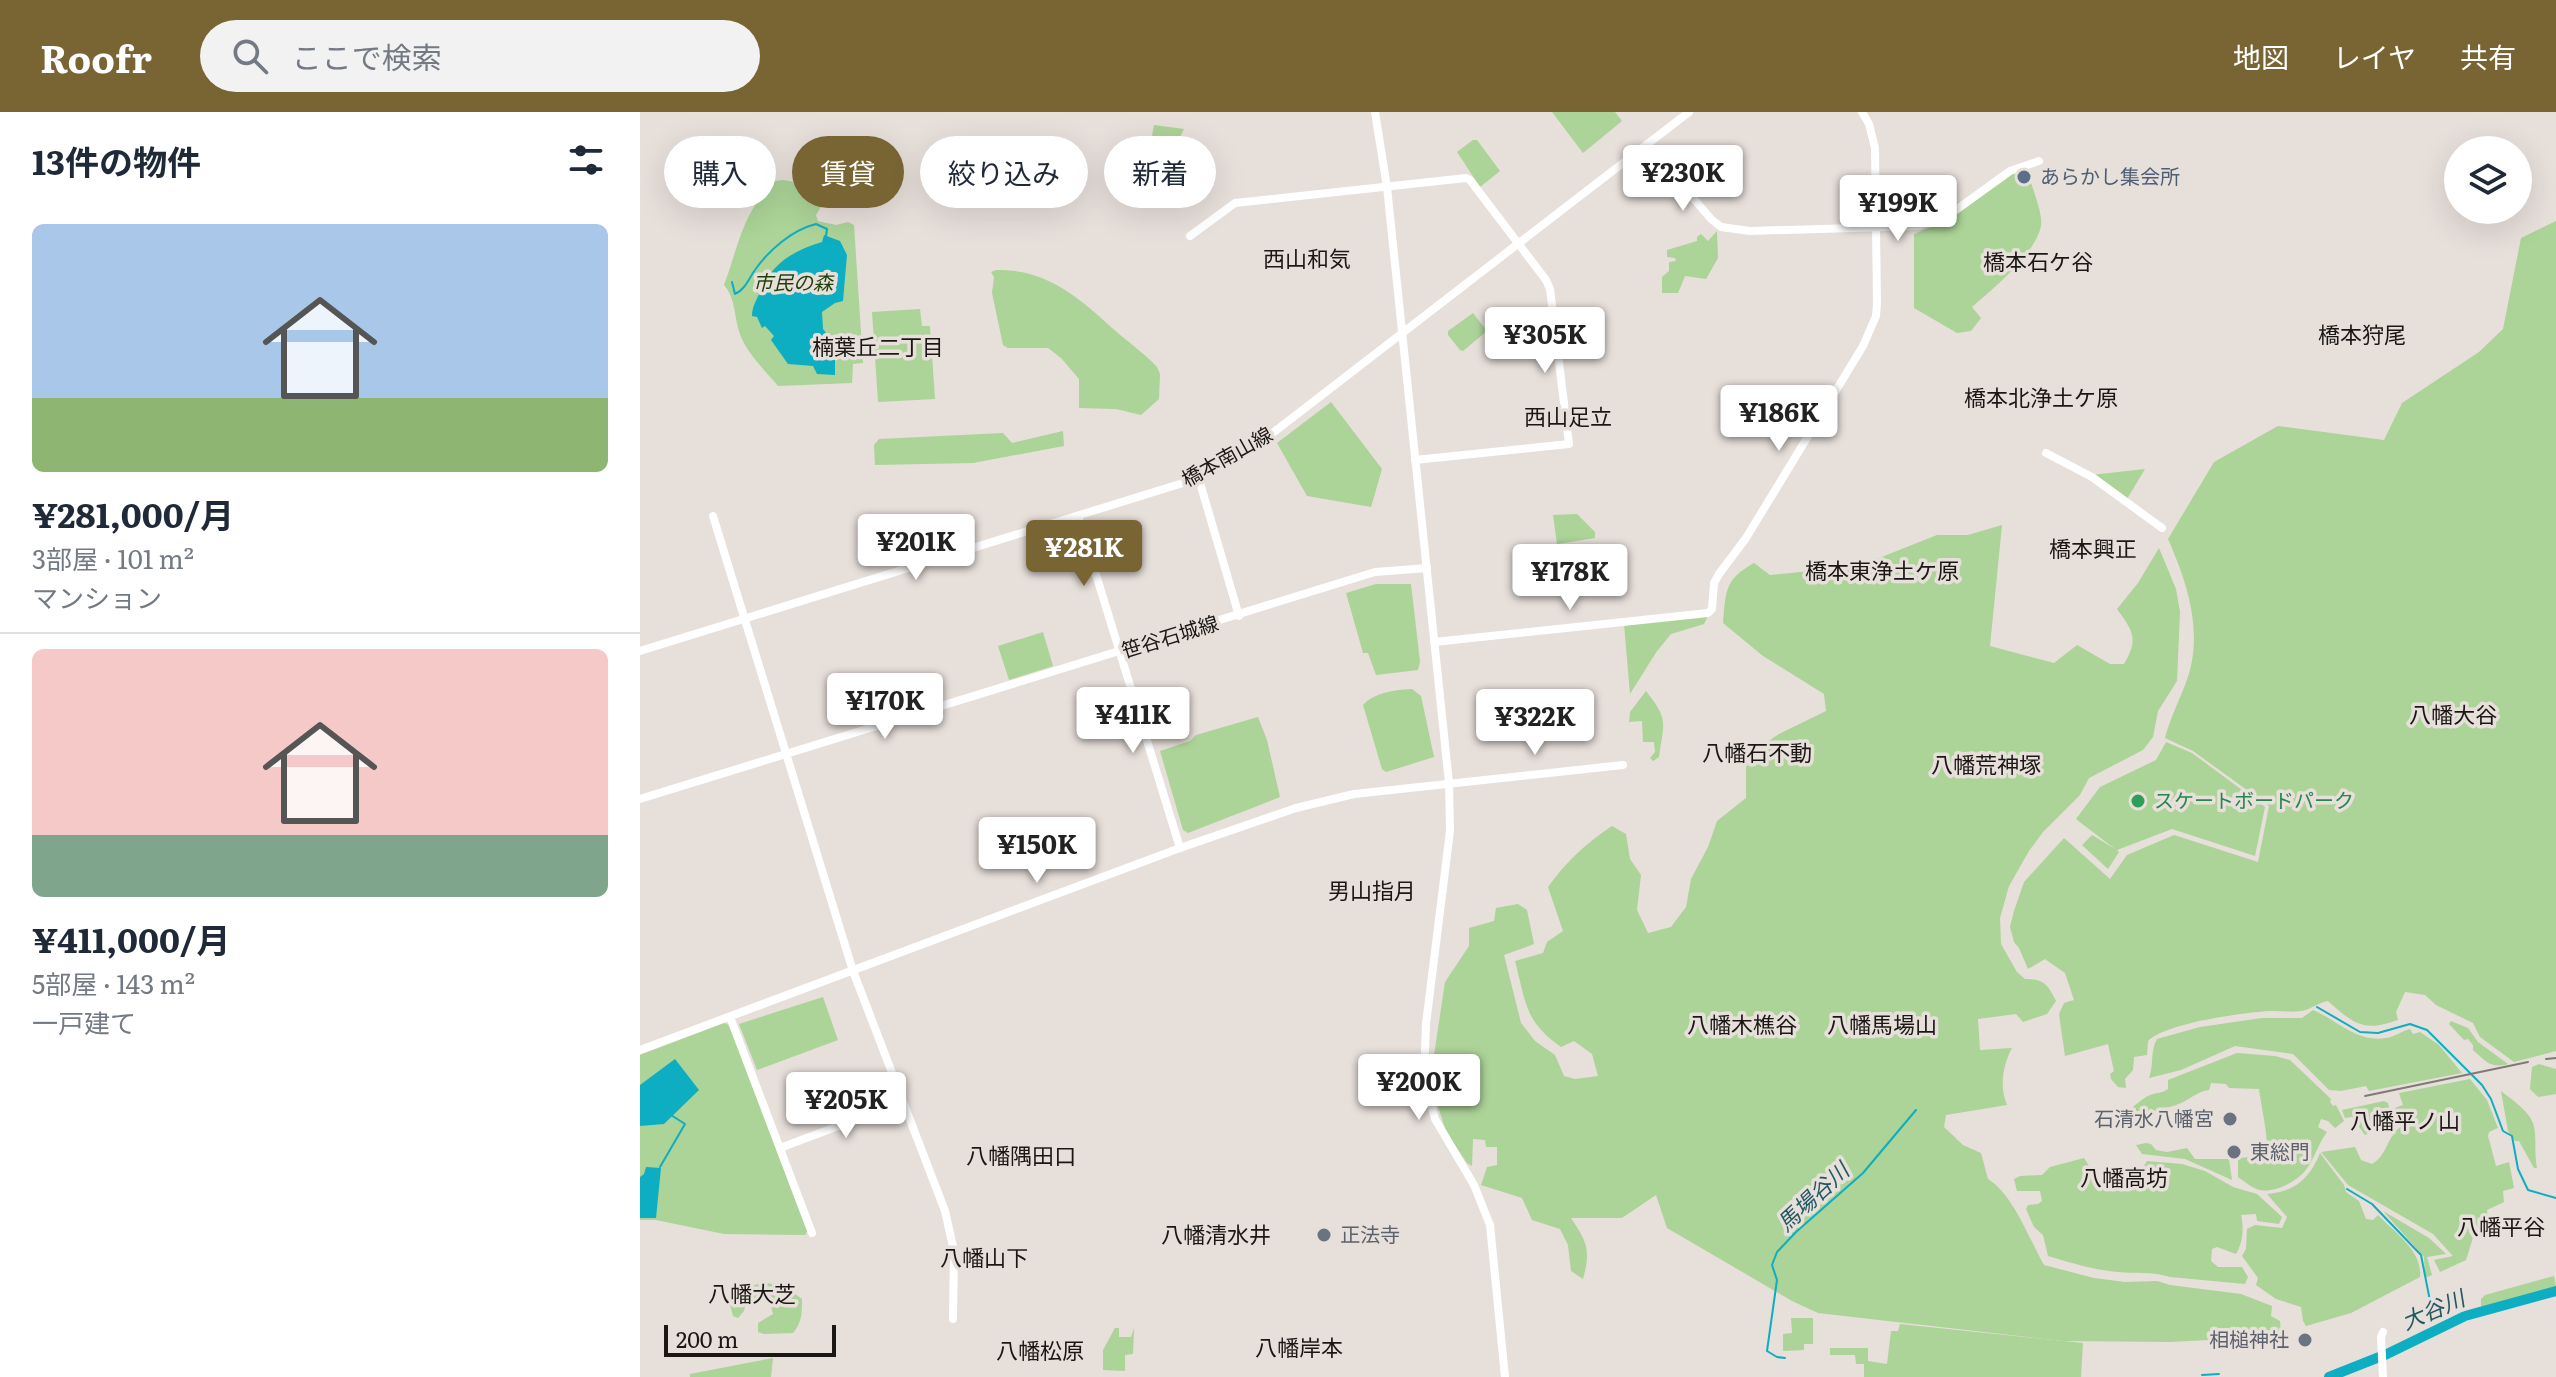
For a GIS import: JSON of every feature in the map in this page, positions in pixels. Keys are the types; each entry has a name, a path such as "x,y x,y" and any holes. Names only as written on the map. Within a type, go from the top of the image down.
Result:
{"street":[{"path":"1375,112 1387,187 1449,783 1450,831 1426,1024 1424,1077 1435,1119 1474,1185 1490,1225 1505,1377"},
{"name":"橋本南山線","path":"640,651 1198,476 1270,435 1689,112"},
{"path":"1434,642 1693,615 1708,613 1712,609 1714,583 1746,538 1871,330 1877,303 1875,148 1869,124 1862,112"},
{"path":"1647,144 1691,199 1721,227 1750,231 1919,226 1939,220 2010,171 2039,161"},
{"path":"1190,236 1235,203 1466,178 1546,280 1554,302 1569,444 1415,460"},
{"path":"2046,453 2092,477 2162,528"},
{"path":"1198,476 1239,616"},
{"path":"713,516 853,971 945,1211 953,1241 953,1319"},
{"path":"1078,516 1180,848"},
{"name":"笹谷石城線","path":"640,799 1375,572 1427,568"},
{"path":"640,1050 1180,848 1296,808 1354,794 1623,765"},
{"path":"730,1017 812,1233"},
{"path":"780,1148 902,1102"},
{"path":"2383,1332 2383,1377"}],"green space":[{"path":"1552,112 1615,112 1622,121 1583,153"},
{"path":"1154,125 1184,129 1181,136 1152,136"},
{"path":"1477,140 1500,171 1480,187 1457,152"},
{"path":"2027,169 2040,213 2038,235 2013,269 1972,307 1981,318 1971,331 1957,333 1914,308 1914,234 1941,223 2010,174"},
{"name":"市民の森","path":"776,181 792,181 792,208 820,208 816,215 818,221 854,225 863,363 853,364 852,383 778,386 752,355 740,334 733,302 724,285 753,208 776,208"},
{"path":"2556,221 2556,1051 2514,1062 2480,1037 2473,1023 2436,1005 2425,995 2405,992 2396,1012 2398,1020 2386,1024 2360,1024 2328,1001 2302,1011 2240,1014 2171,1029 2148,1041 2147,1055 2134,1057 2133,1070 2125,1079 2126,1088 2118,1087 2111,1079 2110,1074 2114,1071 2108,1044 2065,1056 2059,1014 2064,1003 2074,1000 2065,973 2045,959 2028,969 2010,927 2024,882 2064,838 2110,879 2127,855 2174,835 2258,862 2269,806 2193,751 2165,738 2191,667 2194,648 2192,610 2168,539 2214,462 2278,426 2384,440 2402,403 2479,352 2503,329 2521,238"},
{"path":"1717,231 1718,258 1706,279 1685,276 1678,293 1662,293 1662,277 1669,271 1669,262 1676,261 1667,257 1667,250 1697,241 1701,234 1708,241"},
{"path":"991,272 1033,275 1078,299 1157,367 1160,374 1159,399 1141,415 1116,409 1079,408 1079,379 1061,358 1048,348 1008,348 1003,345 992,293 994,277"},
{"path":"920,309 922,326 930,326 935,399 878,402 872,312"},
{"path":"1473,313 1487,331 1463,351 1448,331"},
{"path":"1331,402 1382,469 1371,507 1307,496 1277,443"},
{"path":"1063,431 1064,446 973,463 875,465 874,445 879,439 1003,433 1012,443"},
{"path":"2145,469 2127,499 2091,475"},
{"path":"1577,514 1595,532 1595,538 1557,544 1553,515"},
{"path":"2002,525 1990,646 2054,663 2077,645 2110,664 2124,664 2133,641 2127,623 2117,609 2138,583 2159,548 2176,589 2180,612 2177,681 2158,711 2153,737 2143,750 2089,778 2080,795 2043,832 2009,886 2000,918 2001,944 2017,972 2025,979 2045,984 2056,1001 2047,1014 2023,1022 2016,1014 1978,1019 1980,1050 2012,1048 2003,1076 2007,1105 1946,1115 1944,1127 1963,1145 1981,1153 1988,1179 2013,1206 2044,1265 2094,1278 2125,1282 2157,1281 2241,1294 2272,1306 2271,1316 2280,1321 2281,1332 2265,1337 2170,1342 2063,1341 1818,1313 1667,1228 1656,1195 1622,1218 1571,1218 1586,1247 1583,1279 1571,1271 1568,1245 1560,1229 1532,1220 1522,1198 1481,1185 1487,1167 1497,1165 1497,1147 1486,1147 1485,1140 1473,1139 1472,1166 1446,1132 1434,1093 1433,1062 1445,982 1469,946 1469,928 1494,921 1496,908 1518,904 1527,910 1534,944 1504,955 1521,1023 1535,1041 1555,1055 1564,1076 1575,1079 1598,1076 1592,1054 1574,1041 1561,1047 1540,1028 1528,1010 1522,988 1515,961 1543,953 1547,942 1563,931 1548,887 1577,854 1612,826 1626,834 1630,859 1641,875 1637,910 1648,933 1671,927 1686,907 1691,879 1708,847 1717,821 1746,798 1746,756 1779,734 1826,711 1824,694 1763,656 1723,623 1726,594 1732,581 1754,563 1770,575 1859,566 1937,535 1968,535"},
{"path":"1376,584 1411,584 1420,662 1418,670 1376,675 1368,653 1363,653 1346,593"},
{"path":"1708,616 1704,624 1671,634 1630,694 1624,624"},
{"path":"1043,632 1053,666 1009,680 998,646"},
{"path":"1412,689 1421,696 1434,757 1386,772 1382,769 1363,705 1379,694"},
{"path":"1646,691 1662,715 1663,722 1659,757 1653,761 1650,758 1655,752 1654,742 1643,742 1642,721 1629,722 1630,712"},
{"path":"1258,717 1267,740 1280,797 1188,833 1183,830 1160,751 1190,741 1196,735"},
{"path":"2166,742 2192,753 2265,807 2255,856 2172,829 2117,850 2119,852 2108,869 2082,845 2092,835 2115,849 2076,819 2100,787 2156,760"},
{"path":"823,997 838,1040 757,1070 739,1024"},
{"path":"2313,1010 2366,1037 2386,1038 2410,1029 2413,1034 2420,1032 2439,1045 2462,1073 2369,1091 2366,1086 2329,1090 2293,1054 2235,1046 2181,1070 2149,1078 2157,1039 2200,1027 2262,1018 2302,1018"},
{"path":"2451,1021 2468,1028 2478,1042 2508,1064 2492,1065 2485,1061 2473,1050 2468,1039 2464,1040 2449,1024"},
{"path":"724,1023 729,1025 808,1230 805,1235 724,1234 656,1220 640,1220 640,1055"},
{"path":"2237,1053 2290,1060 2331,1099 2344,1121 2335,1128 2321,1119 2318,1127 2327,1132 2308,1167 2290,1183 2272,1190 2260,1190 2238,1177 2238,1158 2267,1156 2259,1089 2229,1088 2226,1084 2211,1083 2209,1090 2153,1112 2139,1125 2117,1130 2112,1127 2145,1098 2168,1089 2168,1080"},
{"path":"2539,1064 2556,1069 2556,1094 2538,1097 2530,1089 2532,1067"},
{"path":"2470,1079 2487,1100 2498,1128 2489,1132 2488,1136 2496,1166 2509,1162 2514,1188 2503,1191 2504,1202 2487,1210 2488,1218 2476,1228 2466,1260 2440,1272 2434,1260 2453,1256 2433,1234 2348,1185 2321,1152 2355,1147 2361,1160 2372,1164 2402,1126 2395,1108 2403,1105 2399,1093"},
{"path":"2501,1091 2531,1118 2537,1168 2534,1168 2519,1141 2515,1141 2508,1131"},
{"path":"2384,1101 2388,1103 2390,1111 2385,1125 2365,1135 2352,1117 2345,1118 2342,1110"},
{"path":"2146,1143 2156,1150 2167,1152 2187,1148 2195,1159 2229,1159 2232,1180 2185,1159 2142,1154 2136,1145"},
{"path":"2320,1153 2346,1192 2359,1201 2366,1219 2373,1220 2378,1215 2412,1250 2420,1268 2420,1277 2351,1313 2306,1326 2301,1307 2276,1299 2256,1285 2258,1278 2242,1256 2246,1249 2247,1229 2255,1225 2282,1228 2287,1217 2267,1194 2286,1190 2300,1182"},
{"path":"2084,1158 2100,1183 2112,1187 2135,1182 2147,1161 2182,1164 2205,1171 2233,1187 2257,1194 2282,1217 2279,1224 2257,1221 2256,1214 2241,1215 2242,1235 2236,1254 2217,1247 2212,1249 2211,1261 2218,1267 2242,1267 2248,1277 2245,1284 2109,1271 2048,1256 2043,1235 2034,1227 2026,1209 2028,1205 2042,1201 2040,1191 2017,1191 2014,1179 2042,1175 2050,1167"},
{"path":"2383,1211 2429,1238 2446,1254 2427,1257 2432,1275 2425,1278 2424,1257"},
{"path":"2554,1276 2556,1287 2481,1307 2481,1299 2485,1295"},
{"path":"768,1283 787,1288 802,1299 800,1321 793,1333 758,1332 758,1323 773,1314 766,1299 747,1298 744,1311 738,1318 733,1316 730,1305 739,1287"},
{"path":"1791,1318 1813,1318 1813,1344 1804,1344 1804,1350 1783,1351 1783,1334 1792,1333"},
{"path":"1900,1324 2083,1343 2081,1377 1864,1377 1864,1364 1856,1364 1855,1355 1830,1355 1830,1348 1868,1348 1868,1361 1887,1364 1891,1331 1898,1331"},
{"path":"1115,1328 1119,1328 1119,1337 1131,1337 1134,1328 1133,1354 1125,1355 1125,1371 1103,1370 1103,1350"},
{"path":"773,1358 771,1377 690,1377 690,1374"}],"water":[{"path":"824,235 840,241 847,255 843,301 822,312 823,329 835,344 835,375 817,374 813,366 788,364 771,340 774,336 765,326 762,328 757,317 752,316 754,304 765,282 777,266 802,249 822,242"},
{"path":"675,1059 699,1090 664,1124 640,1126 640,1085"},
{"path":"646,1167 661,1168 656,1218 640,1218 640,1177"}],"waterway":[{"path":"732,282 735,294 744,287 767,255 798,231 816,224 827,229 826,236"},
{"path":"2317,1007 2360,1032 2378,1033 2410,1024 2427,1030 2482,1085 2491,1099 2503,1131 2512,1136 2518,1169 2528,1190 2556,1198"},
{"name":"馬場谷川","path":"1785,1358 1767,1351 1777,1280 1772,1265 1777,1252 1863,1173 1916,1110"},
{"path":"660,1167 685,1124 671,1115"},
{"path":"2347,1189 2372,1204 2421,1255 2431,1306"},
{"name":"大谷川","path":"2329,1377 2387,1354 2465,1316 2556,1291"},
{"path":"2202,1375 2219,1374"}],"railway":[{"path":"2546,1059 2556,1058"},
{"path":"2365,1096 2528,1062"}],"place":[{"name":"あらかし集会所","path":"2024,177"},
{"name":"スケートボードパーク","path":"2138,801"},
{"name":"石清水八幡宮","path":"2230,1119"},
{"name":"東総門","path":"2234,1152"},
{"name":"正法寺","path":"1324,1235"},
{"name":"相槌神社","path":"2305,1340"}],"district":[{"name":"西山和気","path":"1307,259"},
{"name":"橋本石ケ谷","path":"2038,262"},
{"name":"橋本狩尾","path":"2362,335"},
{"name":"楠葉丘二丁目","path":"878,347"},
{"name":"橋本北浄土ケ原","path":"2041,398"},
{"name":"西山足立","path":"1568,417"},
{"name":"橋本興正","path":"2093,549"},
{"name":"橋本東浄土ケ原","path":"1882,571"},
{"name":"八幡大谷","path":"2453,715"},
{"name":"八幡石不動","path":"1757,753"},
{"name":"八幡荒神塚","path":"1986,765"},
{"name":"男山指月","path":"1372,891"},
{"name":"八幡木樵谷","path":"1742,1025"},
{"name":"八幡馬場山","path":"1882,1025"},
{"name":"八幡平ノ山","path":"2405,1121"},
{"name":"八幡隅田口","path":"1021,1156"},
{"name":"八幡高坊","path":"2124,1178"},
{"name":"八幡平谷","path":"2501,1227"},
{"name":"八幡清水井","path":"1216,1235"},
{"name":"八幡山下","path":"984,1258"},
{"name":"八幡大芝","path":"752,1294"},
{"name":"八幡岸本","path":"1299,1348"},
{"name":"八幡松原","path":"1040,1351"}]}
